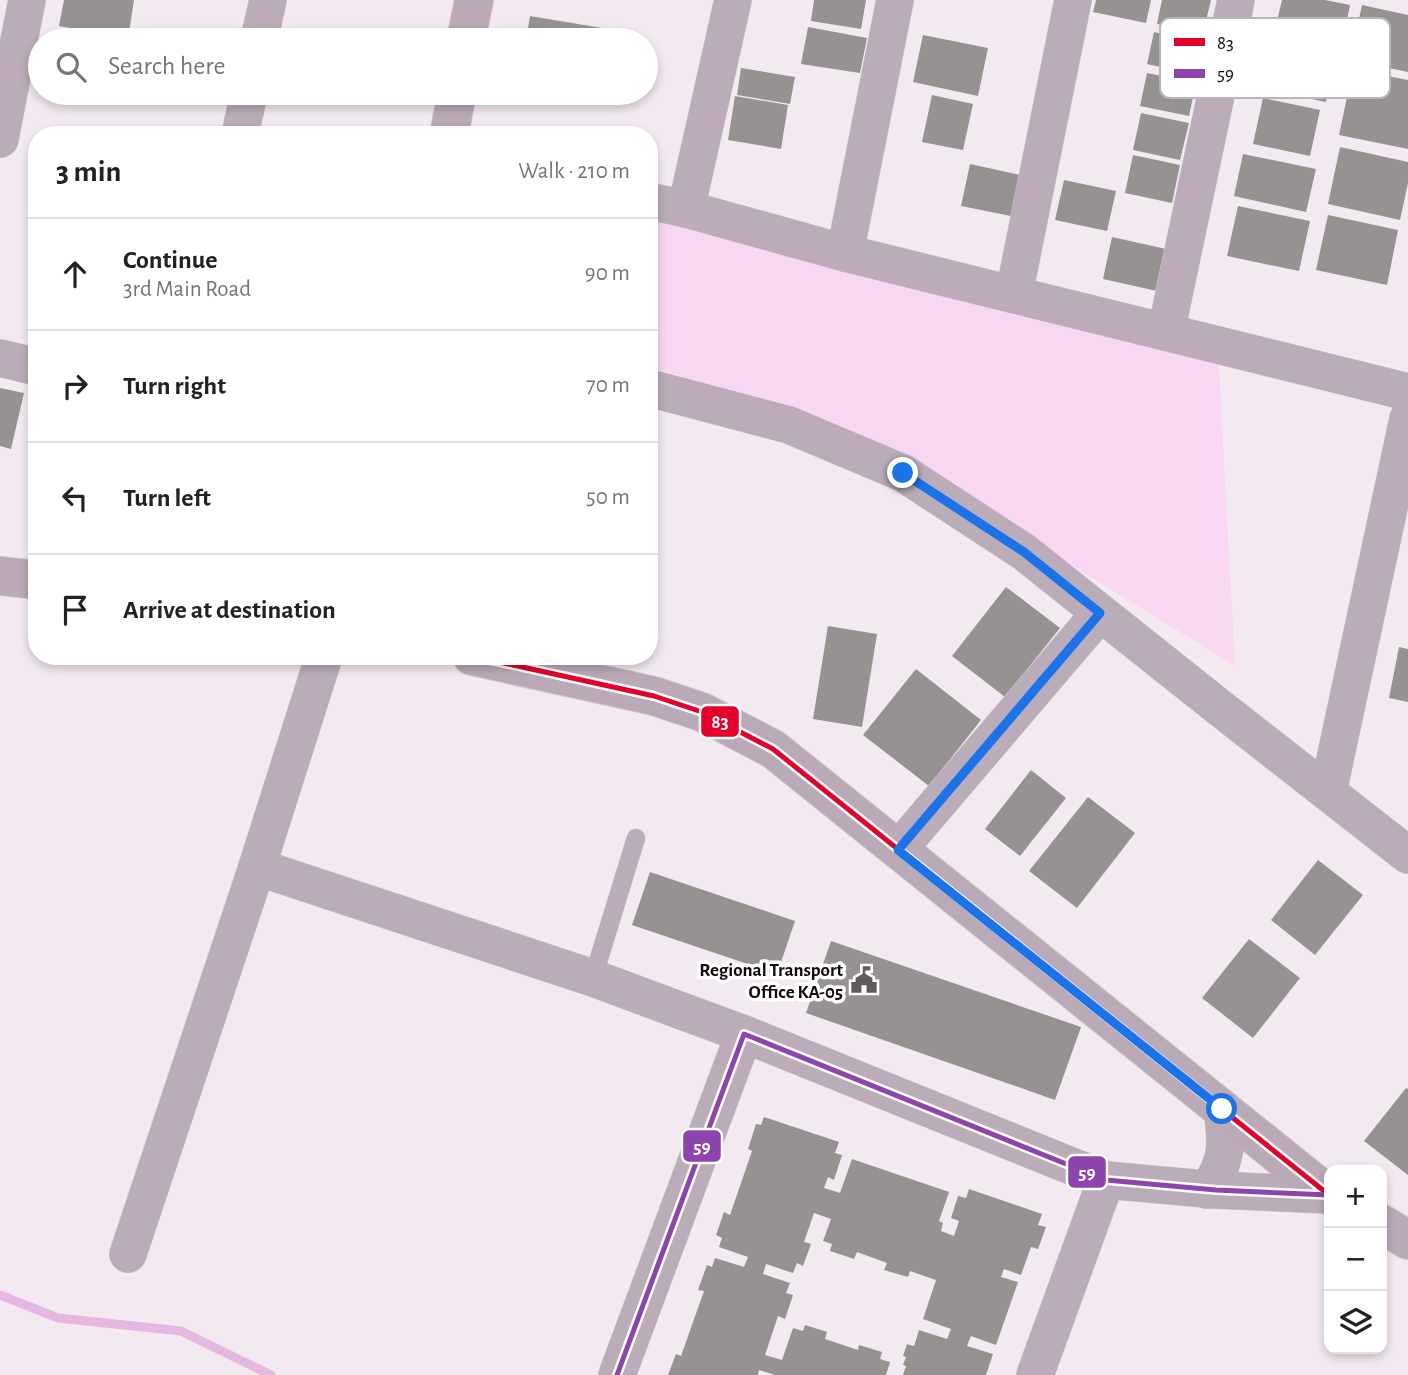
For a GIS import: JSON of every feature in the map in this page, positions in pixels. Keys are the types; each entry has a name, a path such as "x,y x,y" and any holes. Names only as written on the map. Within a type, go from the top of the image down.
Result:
{"street":[{"path":"0,139 27,0"},
{"path":"262,28 268,0"},
{"path":"468,28 474,0"},
{"path":"686,209 733,0"},
{"path":"845,253 895,0"},
{"path":"1014,294 1073,0"},
{"path":"1232,18 1236,0"},
{"path":"1166,332 1215,98"},
{"path":"242,126 246,105"},
{"path":"451,126 455,105"},
{"path":"658,203 845,253 1408,392"},
{"path":"0,358 28,365"},
{"path":"658,390 789,425 903,473 1024,552 1408,855"},
{"path":"1328,792 1408,419"},
{"path":"0,576 28,579"},
{"path":"898,850 1100,613"},
{"path":"128,1254 321,665"},
{"path":"513,665 654,696 702,712 772,749 1324,1191"},
{"path":"257,867 593,978 744,1034 1106,1180 1207,1190 1324,1195"},
{"path":"617,1375 744,1034"},
{"path":"1207,1190 1223,1162 1225,1130 1222,1109"},
{"path":"1035,1375 1106,1180"},
{"path":"1387,1227 1408,1240"}],"lane":[{"path":"593,978 636,838"}],"shaded area":[{"path":"658,201 1218,348 1235,666 865,437 658,369"}],"building":[{"path":"64,0 134,0 130,28 59,26"},
{"path":"814,0 866,0 861,29 811,21"},
{"path":"1096,0 1151,0 1146,23 1093,12"},
{"path":"1162,0 1211,0 1207,18 1160,18 1160,25 1157,24"},
{"path":"1282,0 1325,0 1350,5 1347,18 1278,18"},
{"path":"1362,5 1408,15 1408,72 1390,68 1390,18 1359,18"},
{"path":"530,16 602,28 528,28"},
{"path":"808,27 867,38 860,73 801,64"},
{"path":"1154,32 1160,33 1160,67 1147,64"},
{"path":"923,35 988,48 978,96 913,82"},
{"path":"741,68 795,77 790,104 737,95"},
{"path":"1147,73 1160,76 1160,98 1193,98 1189,116 1140,106"},
{"path":"1390,76 1408,80 1408,149 1339,135 1347,98 1390,98"},
{"path":"932,95 973,104 963,150 922,142"},
{"path":"735,96 788,105 781,149 728,140"},
{"path":"1263,98 1320,110 1310,156 1253,144"},
{"path":"1307,98 1327,98 1326,102"},
{"path":"1141,113 1189,123 1180,160 1133,150"},
{"path":"1340,147 1408,162 1408,183 1400,220 1328,204"},
{"path":"1243,154 1316,169 1306,212 1234,196"},
{"path":"1133,155 1180,165 1172,203 1125,193"},
{"path":"970,164 1020,175 1011,216 961,206"},
{"path":"1064,180 1116,191 1107,231 1055,220"},
{"path":"1238,206 1310,221 1299,271 1227,256"},
{"path":"1328,215 1398,230 1387,285 1316,270"},
{"path":"1112,237 1166,249 1157,291 1103,279"},
{"path":"0,388 24,393 11,449 0,446"},
{"path":"1006,587 1060,628 1005,697 952,656"},
{"path":"828,626 877,634 862,727 813,719"},
{"path":"1399,647 1408,649 1408,702 1389,698"},
{"path":"916,669 981,720 929,786 863,735"},
{"path":"1031,770 1066,798 1020,856 985,829"},
{"path":"1088,797 1135,833 1077,908 1029,871"},
{"path":"1318,860 1363,895 1315,955 1271,920"},
{"path":"650,872 795,921 777,974 632,925"},
{"path":"1249,939 1300,978 1253,1038 1202,998"},
{"path":"831,941 1081,1027 1055,1100 806,1013"},
{"path":"1406,1088 1408,1089 1408,1175 1364,1141"},
{"path":"764,1117 839,1142 835,1153 842,1155 834,1180 828,1177 824,1188 840,1193 852,1159 949,1192 939,1221 943,1223 941,1231 954,1236 959,1221 951,1218 958,1196 966,1198 969,1189 1042,1214 1038,1225 1046,1227 1038,1249 1031,1247 1021,1275 1004,1269 1001,1277 1018,1282 996,1345 971,1336 967,1346 993,1354 986,1375 903,1375 906,1357 903,1356 907,1344 914,1346 919,1330 947,1339 951,1329 923,1319 936,1280 910,1271 908,1277 884,1270 887,1263 857,1252 854,1259 830,1251 832,1244 823,1241 831,1219 814,1213 804,1242 811,1244 803,1266 797,1263 793,1273 766,1264 763,1274 790,1283 786,1293 793,1295 785,1319 778,1316 765,1355 782,1360 793,1328 803,1331 805,1325 827,1332 825,1339 858,1350 859,1345 882,1352 880,1359 890,1362 886,1375 775,1375 759,1370 758,1375 668,1375 676,1354 681,1356 704,1291 698,1290 707,1265 712,1267 715,1258 744,1267 748,1257 719,1247 722,1238 716,1235 724,1212 730,1215 752,1151 748,1149 756,1124 761,1125"}],"waterway":[{"path":"0,1295 58,1318 181,1331 271,1375"}],"transit line":[{"name":"83","path":"513,665 654,696 702,712 773,749 1324,1191"},
{"name":"59","path":"617,1375 744,1034 1106,1180 1216,1190 1324,1195"}],"place":[{"name":"Regional Transport Office KA-05","path":"864,980"}],"route":[{"path":"903,473 1024,552 1100,613 898,850 1222,1109"}]}
